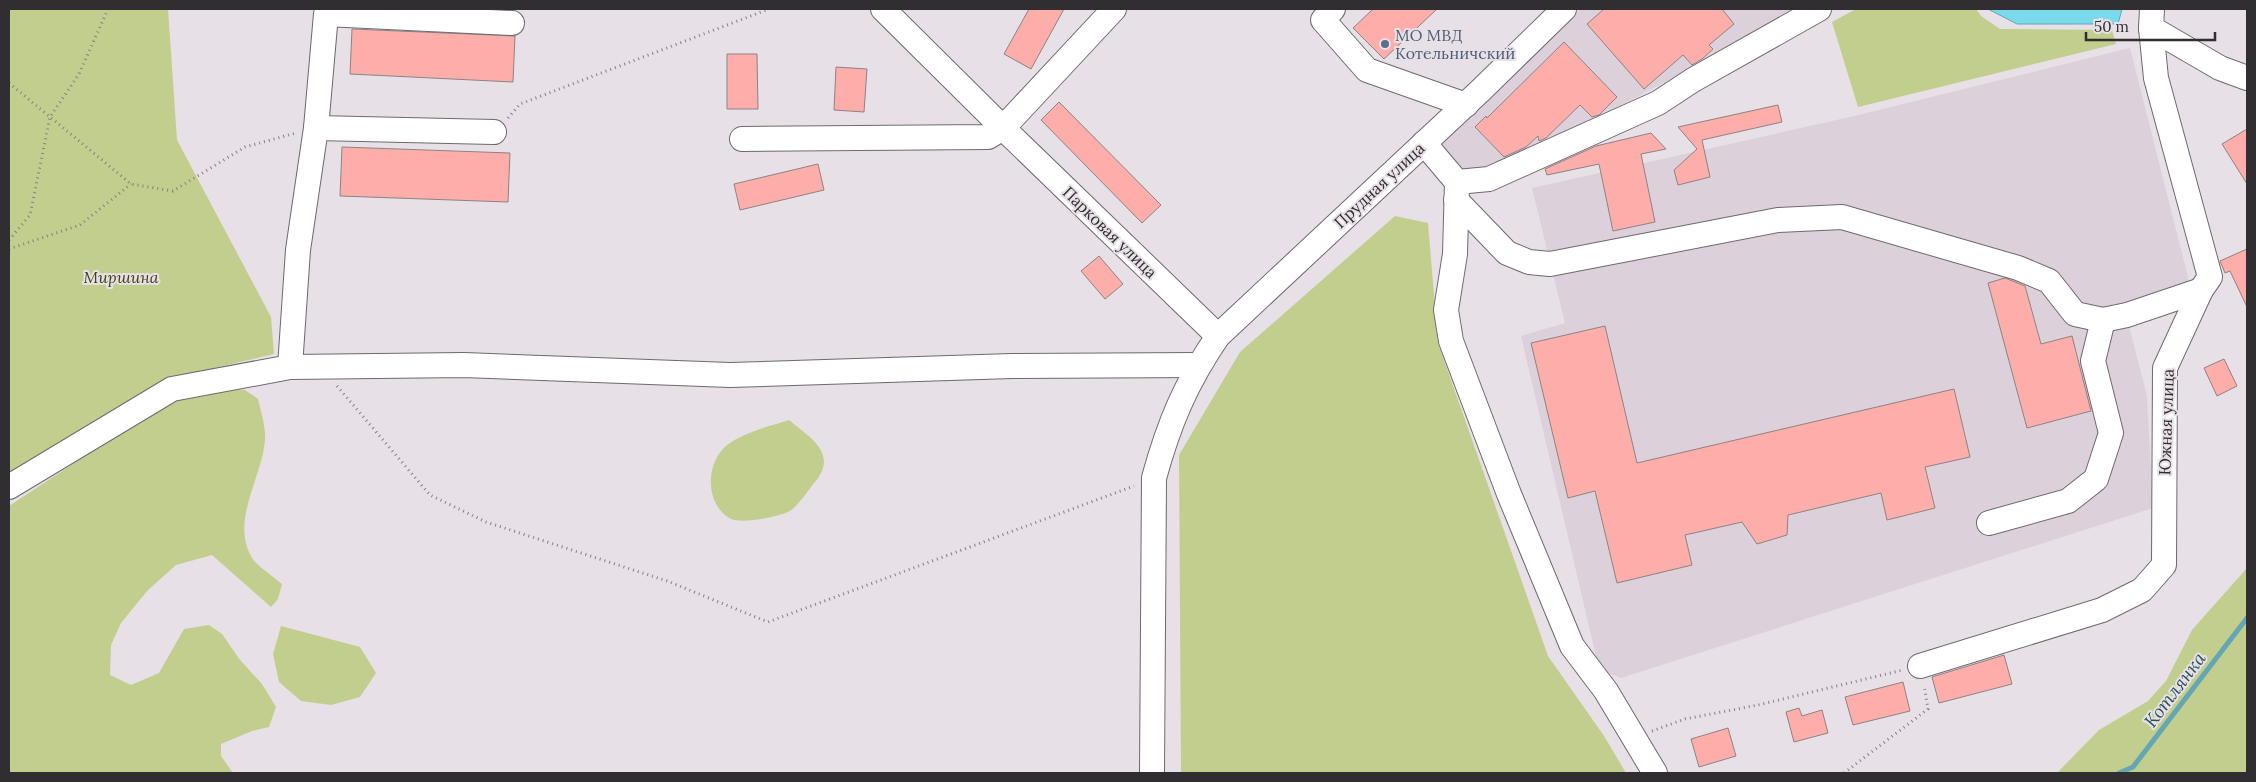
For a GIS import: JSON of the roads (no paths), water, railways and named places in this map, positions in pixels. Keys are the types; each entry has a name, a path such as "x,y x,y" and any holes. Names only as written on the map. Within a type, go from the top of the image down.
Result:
{"street":[{"name":"Парковая улица","path":"883,9 1218,336"},
{"path":"742,139 988,137 1003,128 1114,9"},
{"path":"1333,9 1323,20 1367,70 1466,104"},
{"name":"Прудная улица","path":"1152,773 1154,478 1165,436 1198,365 1218,336 1289,267 1466,104 1564,9"},
{"path":"1457,191 1489,179 1658,103 1693,80 1819,9"},
{"path":"290,367 298,250 316,128 326,14 512,23"},
{"name":"Южная улица","path":"2152,18 2220,68 2247,78"},
{"name":"Южная улица","path":"1920,666 2102,610 2142,590 2164,565 2165,368 2201,290 2210,277 2156,78 2152,18"},
{"path":"316,128 494,132"},
{"path":"1424,143 1457,191 1506,253 1529,262 1550,264 1778,220 1842,217 2018,268 2049,281 2075,314 2103,320 2127,315 2201,290"},
{"path":"1457,191 1455,254 1446,310 1451,341 1509,494 1572,646 1606,690 1655,773"},
{"path":"1989,523 2068,501 2096,479 2111,433 2093,361 2103,320"},
{"path":"9,487 172,389 290,367 464,365 730,375 1012,366 1198,365"}],"water":[{"path":"1988,9 2122,9 2118,24 2017,24"}],"waterway":[{"name":"Котлянка","path":"2119,773 2133,767 2247,618"}],"place":[{"name":"МО МВД Котельничский","path":"1385,44"}],"park label":[{"name":"Миршина","path":"121,277"}]}
